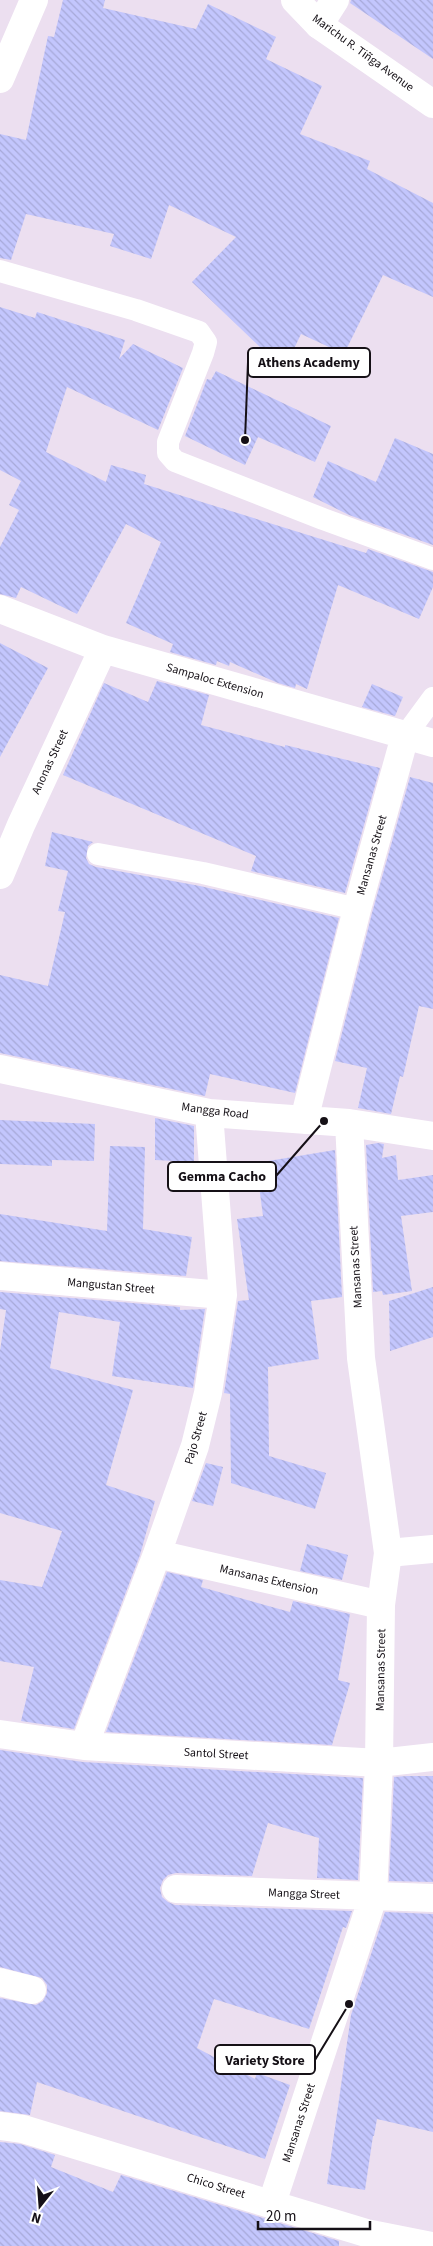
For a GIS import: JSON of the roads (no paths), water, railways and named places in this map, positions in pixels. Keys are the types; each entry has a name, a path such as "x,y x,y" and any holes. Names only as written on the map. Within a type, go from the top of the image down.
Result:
{"street":[{"path":"0,79 34,0"},
{"name":"Marichu R. Tiñga Avenue","path":"295,0 319,25 433,104"},
{"path":"319,25 335,0"},
{"name":"Sampaloc Extension","path":"0,609 103,649 405,736 433,742"},
{"name":"Anonas Street","path":"0,875 103,649"},
{"name":"Mansanas Street","path":"304,1120 357,909 405,736"},
{"name":"Mangga Road","path":"0,1070 209,1113 349,1123 433,1136"},
{"name":"Pajo Street","path":"84,1746 157,1554 195,1446 208,1393 223,1296 209,1113"},
{"name":"Mansanas Street","path":"272,2203 373,1897 380,1763 381,1605 388,1553 361,1358 349,1123"},
{"name":"Mangustan Street","path":"0,1276 223,1296"},
{"path":"388,1553 433,1549"},
{"name":"Mansanas Extension","path":"157,1554 381,1605"},
{"name":"Santol Street","path":"0,1734 84,1746 380,1763 433,1757"},
{"name":"Mangga Street","path":"176,1889 433,1898"},
{"path":"0,1982 32,1990"},
{"name":"Chico Street","path":"0,2126 23,2128 366,2233 432,2246"}],"lane":[{"path":"0,271 136,310 200,332 206,342 203,354 168,442 168,453 175,461 322,519 433,559"},
{"path":"405,736 433,698"},
{"path":"98,854 203,873 357,909"}],"place":[{"name":"Athens Academy","path":"245,440"},
{"name":"Gemma Cacho","path":"324,1121"},
{"name":"Variety Store","path":"349,2004"}]}
